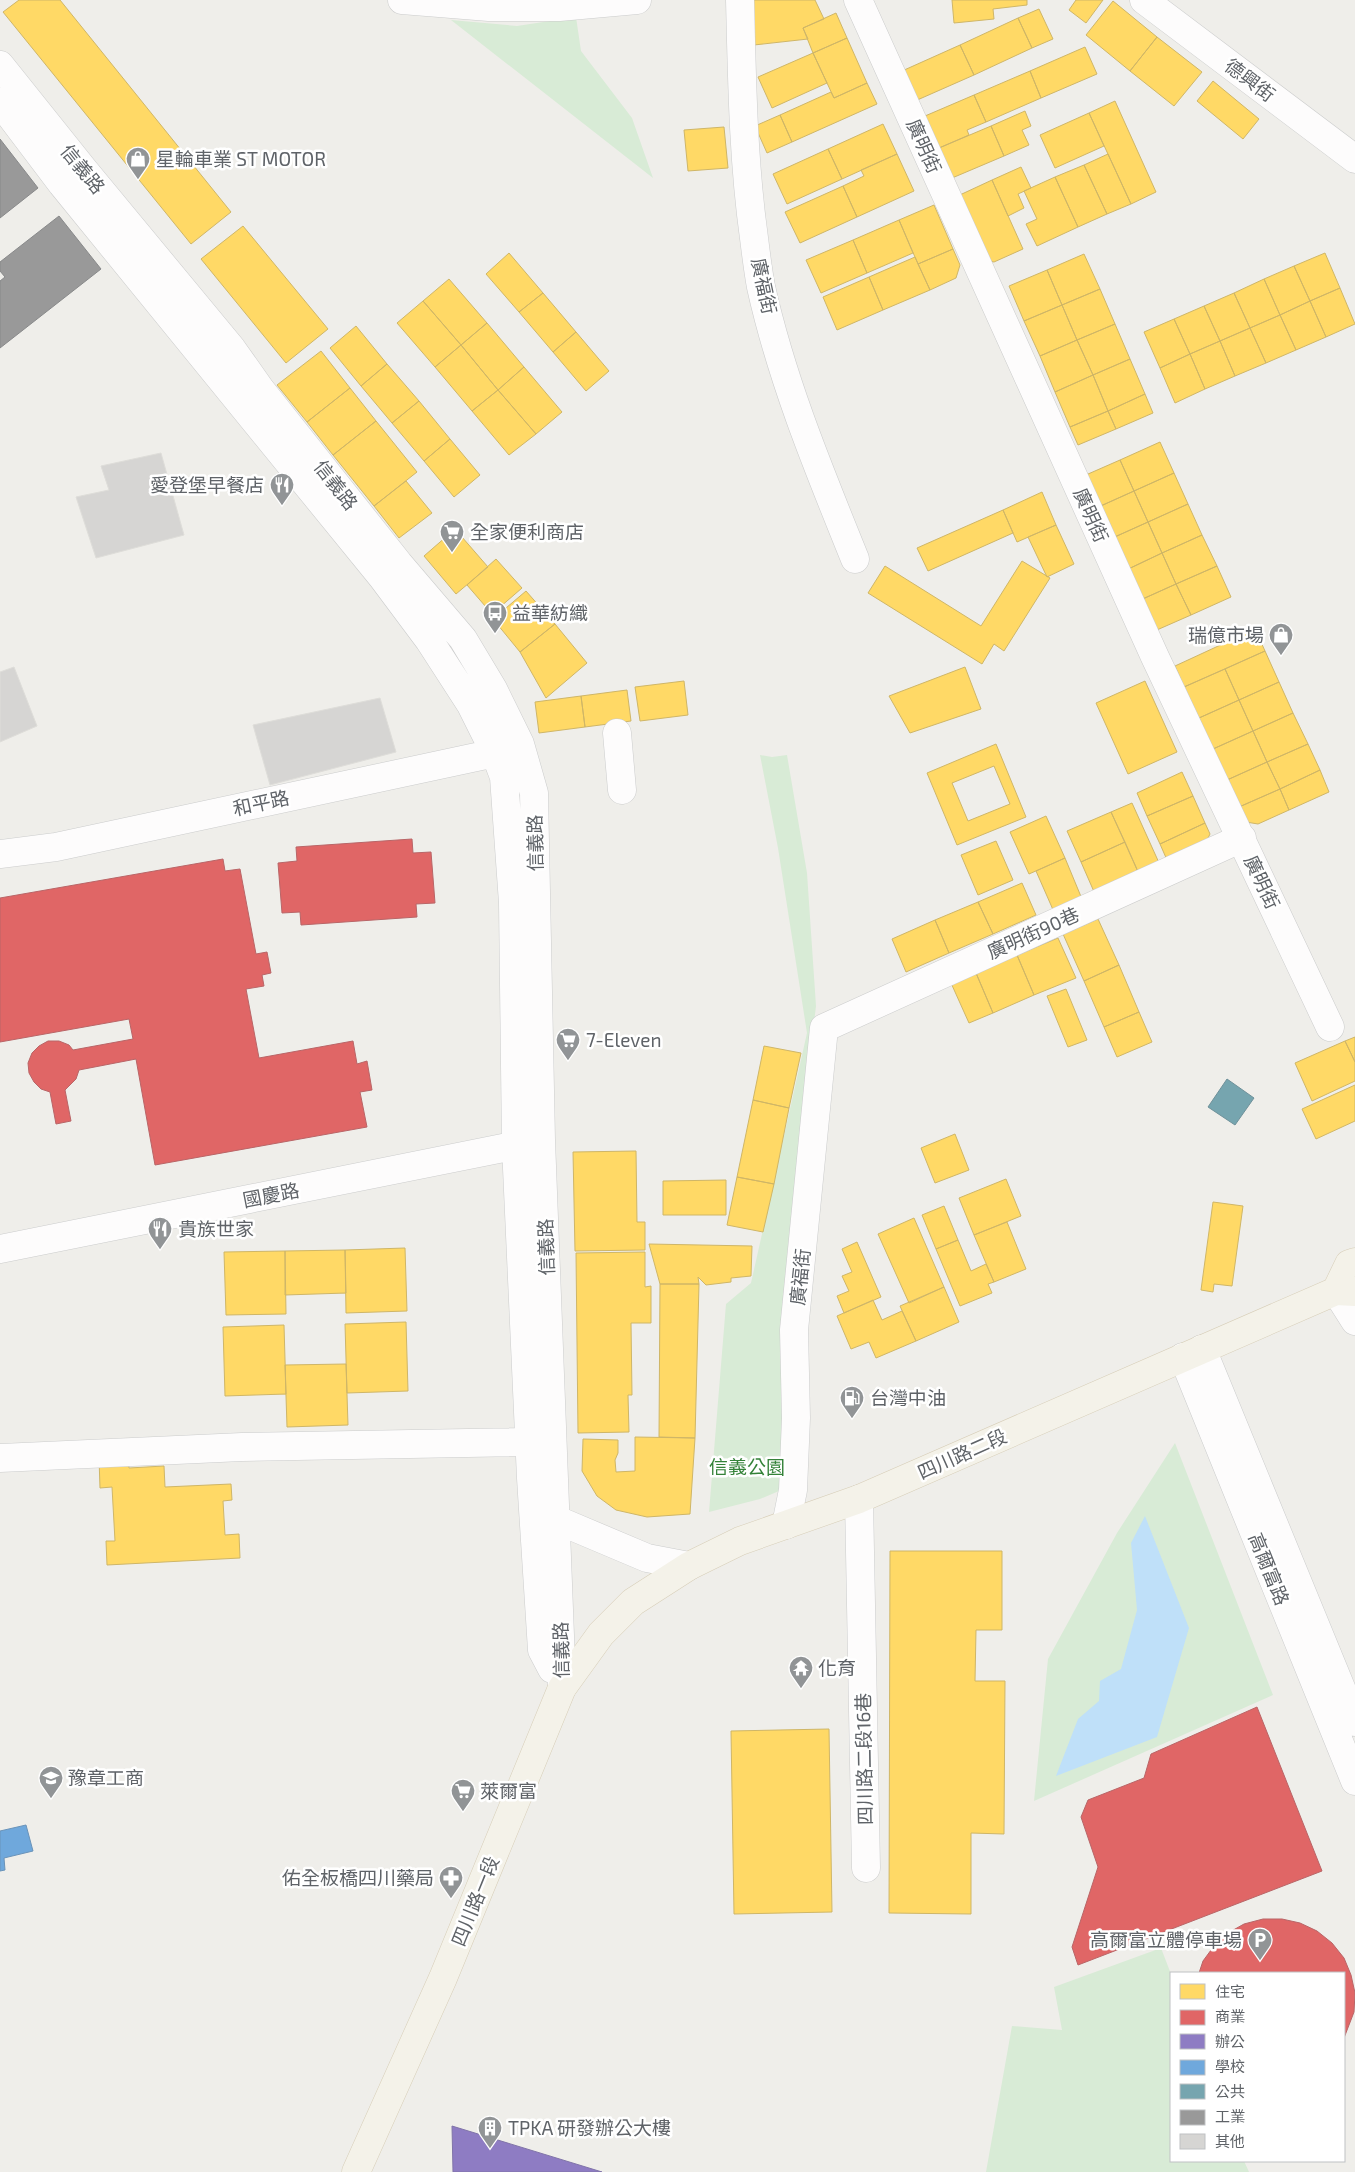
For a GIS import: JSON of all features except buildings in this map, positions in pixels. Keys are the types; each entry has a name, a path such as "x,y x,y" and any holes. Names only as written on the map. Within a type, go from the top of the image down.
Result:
{"main road":[{"path":"1346,1291 1349,1264 1355,1262"},
{"name":"四川路二段","path":"601,1634 633,1602 689,1566 740,1541 860,1499 1193,1353 1346,1291"},
{"name":"四川路一段","path":"356,2172 443,1978 562,1688 601,1634"}],"street":[{"path":"402,0 489,8 600,4 636,0"},
{"name":"廣福街","path":"740,0 742,121 749,202 761,286 785,372 817,466 855,559"},
{"name":"廣明街","path":"858,0 1151,648 1330,1027"},
{"name":"德興街","path":"1144,0 1355,159"},
{"name":"信義路","path":"0,65 232,349 267,398 399,564 462,639 494,689 508,748"},
{"name":"信義路","path":"0,102 94,223 382,577 429,640 465,697 508,748 534,793 528,1143 529,1442 542,1650 562,1688"},
{"path":"617,733 622,790"},
{"name":"和平路","path":"0,854 56,847 508,748"},
{"name":"廣明街90巷","path":"824,1028 1242,838"},
{"name":"廣福街","path":"786,1525 793,1490 796,1418 794,1330 824,1028"},
{"name":"信義路","path":"528,1143 557,1520 562,1688"},
{"name":"國慶路","path":"0,1249 528,1143"},
{"path":"1346,1291 1355,1321"},
{"name":"高爾富路","path":"1193,1353 1355,1722"},
{"name":"高爾富路","path":"1193,1353 1355,1781"},
{"path":"0,1458 242,1447 529,1442"},
{"path":"531,1478 545,1506 557,1520 647,1558 689,1566"},
{"name":"四川路二段16巷","path":"860,1499 866,1868"}],"green space":[{"path":"576,17 581,51 632,118 653,178 451,20 517,26"},
{"name":"信義公園","path":"760,755 772,757 787,755 807,873 816,1006 796,1172 779,1491 760,1499 709,1512 726,1304 751,1283 807,1033 778,848"},
{"path":"1175,1443 1273,1695 1034,1801 1048,1659 1117,1533"},
{"path":"1161,1948 1170,1972 1170,2162 1244,2162 1249,2172 986,2172 1012,2026 1062,2030 1054,1987"}],"water":[{"path":"1145,1516 1189,1628 1157,1737 1056,1776 1078,1719 1099,1701 1100,1681 1121,1669 1137,1610 1131,1543"}],"place":[{"name":"星輪車業 ST MOTOR","path":"138,180"},
{"name":"愛登堡早餐店","path":"282,506"},
{"name":"全家便利商店","path":"452,553"},
{"name":"益華紡織","path":"495,634"},
{"name":"瑞億市場","path":"1281,656"},
{"name":"7-Eleven","path":"568,1061"},
{"name":"貴族世家","path":"160,1250"},
{"name":"台灣中油","path":"852,1419"},
{"name":"化育","path":"801,1689"},
{"name":"豫章工商","path":"51,1799"},
{"name":"萊爾富","path":"463,1812"},
{"name":"佑全板橋四川藥局","path":"451,1899"},
{"name":"高爾富立體停車場","path":"1260,1961"},
{"name":"TPKA 研發辦公大樓","path":"490,2149"}]}
